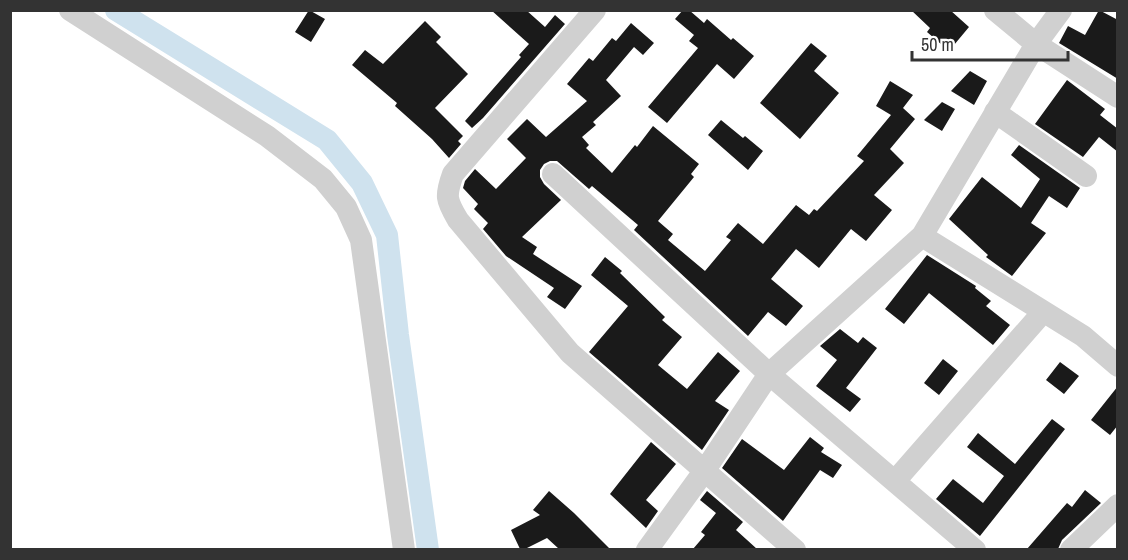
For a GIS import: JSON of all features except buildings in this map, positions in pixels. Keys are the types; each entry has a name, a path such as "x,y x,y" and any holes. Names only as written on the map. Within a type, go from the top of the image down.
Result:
{"street":[{"path":"70,10 267,136 323,179 346,207 361,240 404,549"},
{"path":"595,10 453,174 447,190 448,203 458,220 570,353 795,549"},
{"path":"995,10 1036,44 1118,97"},
{"path":"646,549 705,470 769,374 922,236 994,112 1036,44 1061,10"},
{"path":"994,112 1086,176"},
{"path":"554,174 769,374 975,549"},
{"path":"922,236 1083,336 1118,366"},
{"path":"895,481 1043,312"},
{"path":"1071,549 1118,505"}],"waterway":[{"path":"116,10 327,140 362,183 387,235 398,335 428,550"}]}
